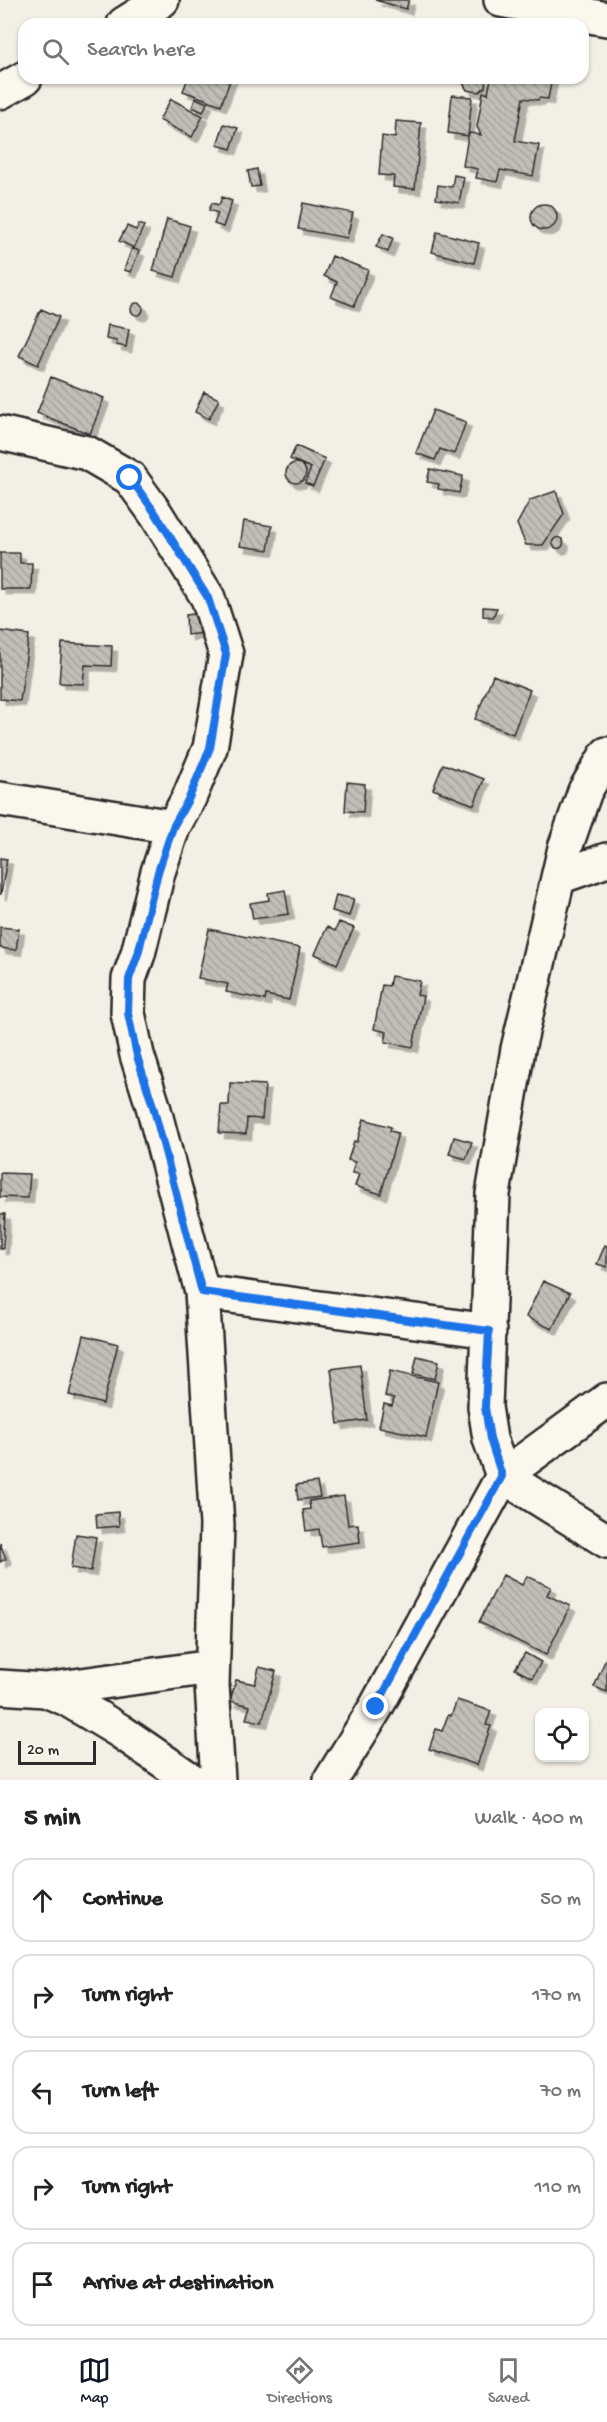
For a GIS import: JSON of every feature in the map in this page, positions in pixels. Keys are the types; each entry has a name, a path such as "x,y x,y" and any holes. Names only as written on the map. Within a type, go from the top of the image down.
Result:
{"street":[{"path":"134,18 162,0"},
{"path":"501,0 607,19"},
{"path":"0,92 18,82"},
{"path":"0,433 87,453 130,478 156,514 208,598 226,654 210,748 189,798 173,827 158,872 138,954 129,979 128,1013 137,1056 153,1106 202,1292 217,1525 212,1667 218,1780"},
{"path":"607,754 585,790 565,848 518,1049 493,1194 485,1407 490,1439 502,1476 607,1541"},
{"path":"0,799 173,827"},
{"path":"559,877 607,860"},
{"path":"202,1292 489,1331"},
{"path":"331,1780 376,1707 502,1476 607,1400"},
{"path":"0,1687 45,1690 212,1667"},
{"path":"45,1690 67,1699 120,1731 191,1780"}],"building":[{"path":"375,0 409,0 406,9"},
{"path":"186,84 229,84 221,105 183,91"},
{"path":"464,84 485,84 479,92 467,90"},
{"path":"490,84 551,84 548,99 523,98 515,141 539,145 533,176 500,170 497,182 476,178 478,169 463,166 468,136 470,133 481,135 477,127 483,92 488,94"},
{"path":"452,95 472,97 468,136 448,133"},
{"path":"196,98 207,103 203,112 192,107"},
{"path":"171,99 203,116 192,137 159,120"},
{"path":"396,121 421,123 415,189 393,187 394,176 379,175 382,136 395,138"},
{"path":"224,124 238,128 231,149 217,145"},
{"path":"257,169 260,186 251,187 248,171"},
{"path":"454,175 464,177 459,203 436,199 438,185 452,187"},
{"path":"222,197 232,201 223,227 214,224 218,213 209,210 212,203 219,205"},
{"path":"303,203 353,213 347,238 298,229"},
{"path":"544,204 553,208 557,217 553,226 544,230 535,226 531,217 535,208"},
{"path":"167,219 190,226 175,277 153,271"},
{"path":"139,224 144,226 134,248 119,241 127,226 136,230"},
{"path":"437,232 479,243 474,263 432,252"},
{"path":"383,234 393,238 388,252 376,247"},
{"path":"132,248 139,251 131,272 124,270"},
{"path":"332,256 368,270 354,306 331,297 337,282 324,276"},
{"path":"139,303 143,309 139,315 135,315 131,307"},
{"path":"41,309 59,317 38,365 19,356"},
{"path":"108,325 129,329 126,347 116,345 117,341 106,339"},
{"path":"51,377 104,398 90,434 37,413"},
{"path":"204,392 219,399 209,419 195,412"},
{"path":"433,410 466,422 454,454 440,449 435,460 416,453"},
{"path":"296,446 325,459 313,486 305,483 311,468 290,459"},
{"path":"296,463 303,466 306,473 303,480 296,483 289,480 286,473 289,466"},
{"path":"430,469 463,476 459,493 438,489 439,484 427,482"},
{"path":"556,491 564,514 543,545 526,545 517,524 530,500"},
{"path":"244,521 272,526 268,550 240,546"},
{"path":"558,538 562,539 562,547 558,548 554,547 553,543 554,539"},
{"path":"0,553 20,553 20,563 32,563 31,589 0,589"},
{"path":"483,607 497,608 493,617 483,616"},
{"path":"202,613 204,633 187,635 186,615"},
{"path":"0,631 29,635 20,701 0,699"},
{"path":"62,643 112,646 111,666 85,665 83,684 59,683"},
{"path":"493,675 530,690 513,734 475,719"},
{"path":"443,764 484,779 474,805 433,789"},
{"path":"347,782 365,784 363,812 345,811"},
{"path":"0,858 7,859 1,894 0,894"},
{"path":"285,890 289,914 253,919 250,903 269,900 268,893"},
{"path":"336,895 354,899 349,916 332,911"},
{"path":"339,922 354,928 337,964 315,954 327,927 335,931"},
{"path":"0,927 19,929 16,950 0,948"},
{"path":"209,929 300,948 289,1000 266,995 265,1000 226,992 228,984 198,978"},
{"path":"391,976 420,981 417,995 423,996 413,1047 385,1042 387,1032 374,1029 382,985 389,986"},
{"path":"230,1083 265,1085 262,1119 247,1118 246,1134 219,1133 221,1105 229,1105"},
{"path":"364,1119 391,1127 390,1131 398,1133 381,1194 355,1186 359,1174 352,1173 355,1162 348,1160 354,1141 357,1142"},
{"path":"454,1137 472,1142 466,1159 449,1154"},
{"path":"0,1173 30,1174 28,1198 0,1197"},
{"path":"0,1214 5,1214 3,1249 0,1249"},
{"path":"605,1245 607,1246 607,1267 597,1264"},
{"path":"543,1281 570,1293 552,1329 526,1317"},
{"path":"84,1335 118,1344 103,1404 69,1395"},
{"path":"417,1356 439,1361 435,1379 413,1374"},
{"path":"360,1365 367,1420 338,1424 331,1369"},
{"path":"390,1371 438,1382 426,1437 379,1427 384,1404 392,1406 394,1398 385,1396"},
{"path":"317,1482 320,1497 298,1500 296,1485"},
{"path":"344,1496 348,1525 358,1524 360,1542 322,1547 319,1529 306,1531 303,1510 310,1509 309,1501"},
{"path":"118,1512 119,1526 97,1528 96,1514"},
{"path":"76,1534 96,1537 91,1571 71,1568"},
{"path":"0,1543 6,1559 0,1562"},
{"path":"503,1575 522,1585 527,1576 551,1587 547,1595 570,1606 546,1655 479,1622"},
{"path":"525,1653 541,1662 532,1678 515,1669"},
{"path":"607,1656 607,1692 594,1687"},
{"path":"259,1667 276,1671 262,1722 246,1719 250,1706 230,1701 236,1680 255,1684"},
{"path":"457,1700 491,1711 486,1725 491,1726 477,1765 429,1749 436,1729 442,1731"}],"route":[{"path":"130,478 156,514 208,598 226,654 210,748 189,798 173,827 158,872 138,954 129,979 128,1013 137,1056 153,1106 202,1292 489,1331 485,1407 490,1439 502,1476 376,1707"}]}
